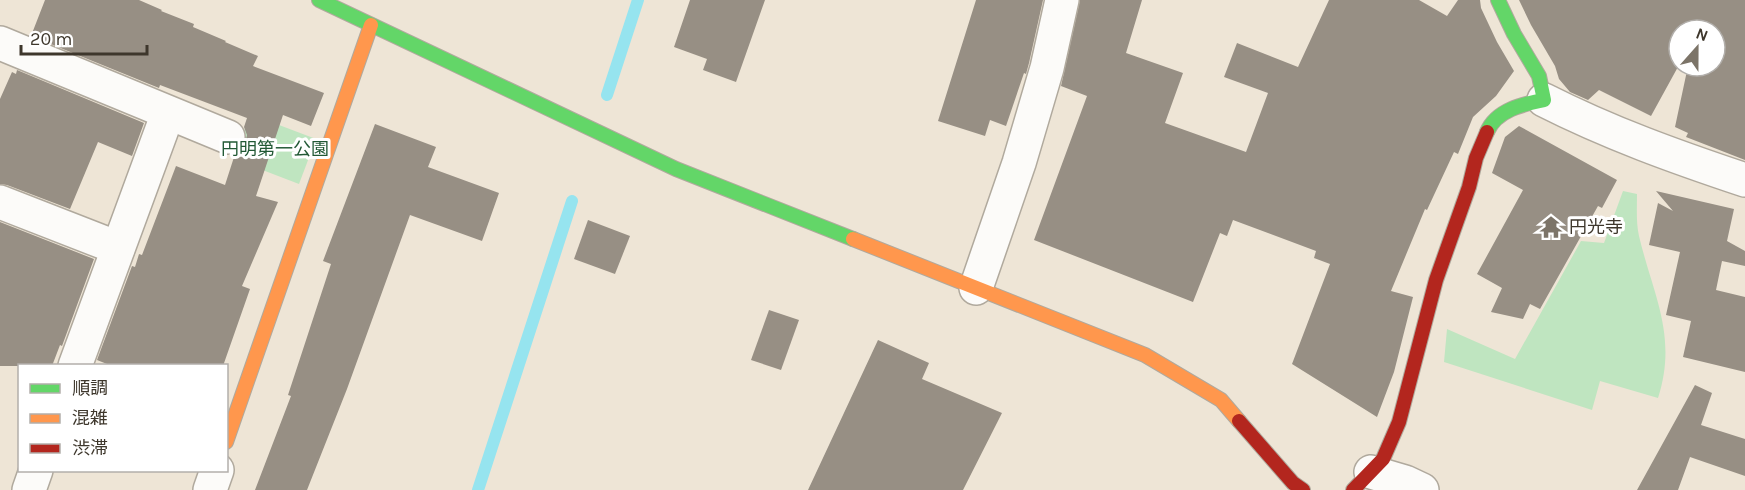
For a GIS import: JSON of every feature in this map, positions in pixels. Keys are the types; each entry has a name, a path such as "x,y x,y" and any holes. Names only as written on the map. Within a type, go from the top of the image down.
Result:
{"street":[{"path":"319,0 676,169 1145,355 1221,400 1295,488"},
{"path":"976,288 1019,163 1047,68 1062,0"},
{"path":"1498,0 1514,34 1539,76 1544,100"},
{"path":"228,436 371,25"},
{"path":"1,46 228,137"},
{"path":"1362,481 1383,459 1399,422 1436,280 1469,188 1476,158 1490,125 1510,109 1544,100 1642,144 1745,180"},
{"path":"76,364 168,113"},
{"path":"0,202 118,248"},
{"path":"29,490 36,472"},
{"path":"210,490 217,472"},
{"path":"1362,481 1405,482 1422,490"}],"green space":[{"name":"円明第一公園","path":"250,114 316,139 299,184 234,159"},
{"path":"1623,191 1637,194 1639,236 1661,316 1665,355 1664,376 1658,398 1600,381 1592,410 1444,362 1447,329 1515,359 1581,241 1604,243"}],"building":[{"path":"45,0 139,0 258,56 253,66 324,93 311,126 283,115 256,196 278,202 242,286 250,289 224,364 107,364 97,360 132,266 135,267 139,254 142,255 176,166 225,185 235,154 245,144 247,135 244,127 247,118 160,85 159,88 31,36"},
{"path":"690,0 765,0 736,82 703,70 707,59 674,47"},
{"path":"976,0 1043,0 1026,74 1024,73 1006,126 990,120 985,136 938,121"},
{"path":"1080,0 1142,0 1126,53 1183,73 1165,123 1246,152 1268,93 1224,77 1237,43 1298,67 1329,0 1419,0 1447,16 1458,0 1480,0 1481,8 1497,42 1514,71 1496,96 1473,117 1458,154 1454,152 1427,210 1425,209 1391,291 1413,297 1394,372 1377,417 1292,364 1330,264 1314,258 1316,251 1233,220 1227,236 1220,233 1193,302 1034,240 1087,96 1061,86"},
{"path":"1519,0 1745,0 1745,160 1686,137 1688,133 1675,127 1685,78 1727,78 1727,18 1667,18 1667,78 1672,78 1651,116 1599,90 1588,100 1570,92 1559,79 1555,66"},
{"path":"17,70 144,123 132,156 98,142 70,209 0,184 0,99 12,72 16,74"},
{"path":"375,124 436,147 428,167 499,193 482,241 410,215 347,389 307,490 255,490 291,396 288,395 331,264 323,261"},
{"path":"1519,126 1617,180 1602,208 1598,206 1540,309 1530,304 1523,319 1491,312 1502,288 1477,274 1523,190 1492,173 1505,137"},
{"path":"1656,191 1734,209 1727,241 1745,251 1745,266 1722,261 1716,290 1745,297 1745,372 1683,357 1691,321 1666,315 1680,252 1649,245 1658,203 1673,211"},
{"path":"588,220 630,236 615,274 574,259"},
{"path":"0,222 94,259 62,346 60,345 53,364 0,366"},
{"path":"769,310 799,320 781,370 751,360"},
{"path":"878,340 929,363 922,379 1002,413 963,490 808,490"},
{"path":"1695,385 1712,393 1701,425 1745,439 1745,476 1690,457 1678,490 1637,490"}],"waterway":[{"path":"607,95 638,0"},
{"path":"478,490 572,201"}],"traffic: fast":[{"path":"319,0 676,169 853,239"},
{"path":"1487,132 1491,124 1503,113 1519,106 1544,100 1539,76 1514,34 1498,0"}],"traffic: slow":[{"path":"228,436 371,25"},
{"path":"853,239 1145,355 1221,400 1239,421"}],"traffic: jam":[{"path":"1353,490 1383,459 1399,422 1436,280 1469,187 1476,158 1487,132"},
{"path":"1239,421 1293,483 1303,490"}],"place":[{"name":"円光寺","path":"1551,227"}]}
